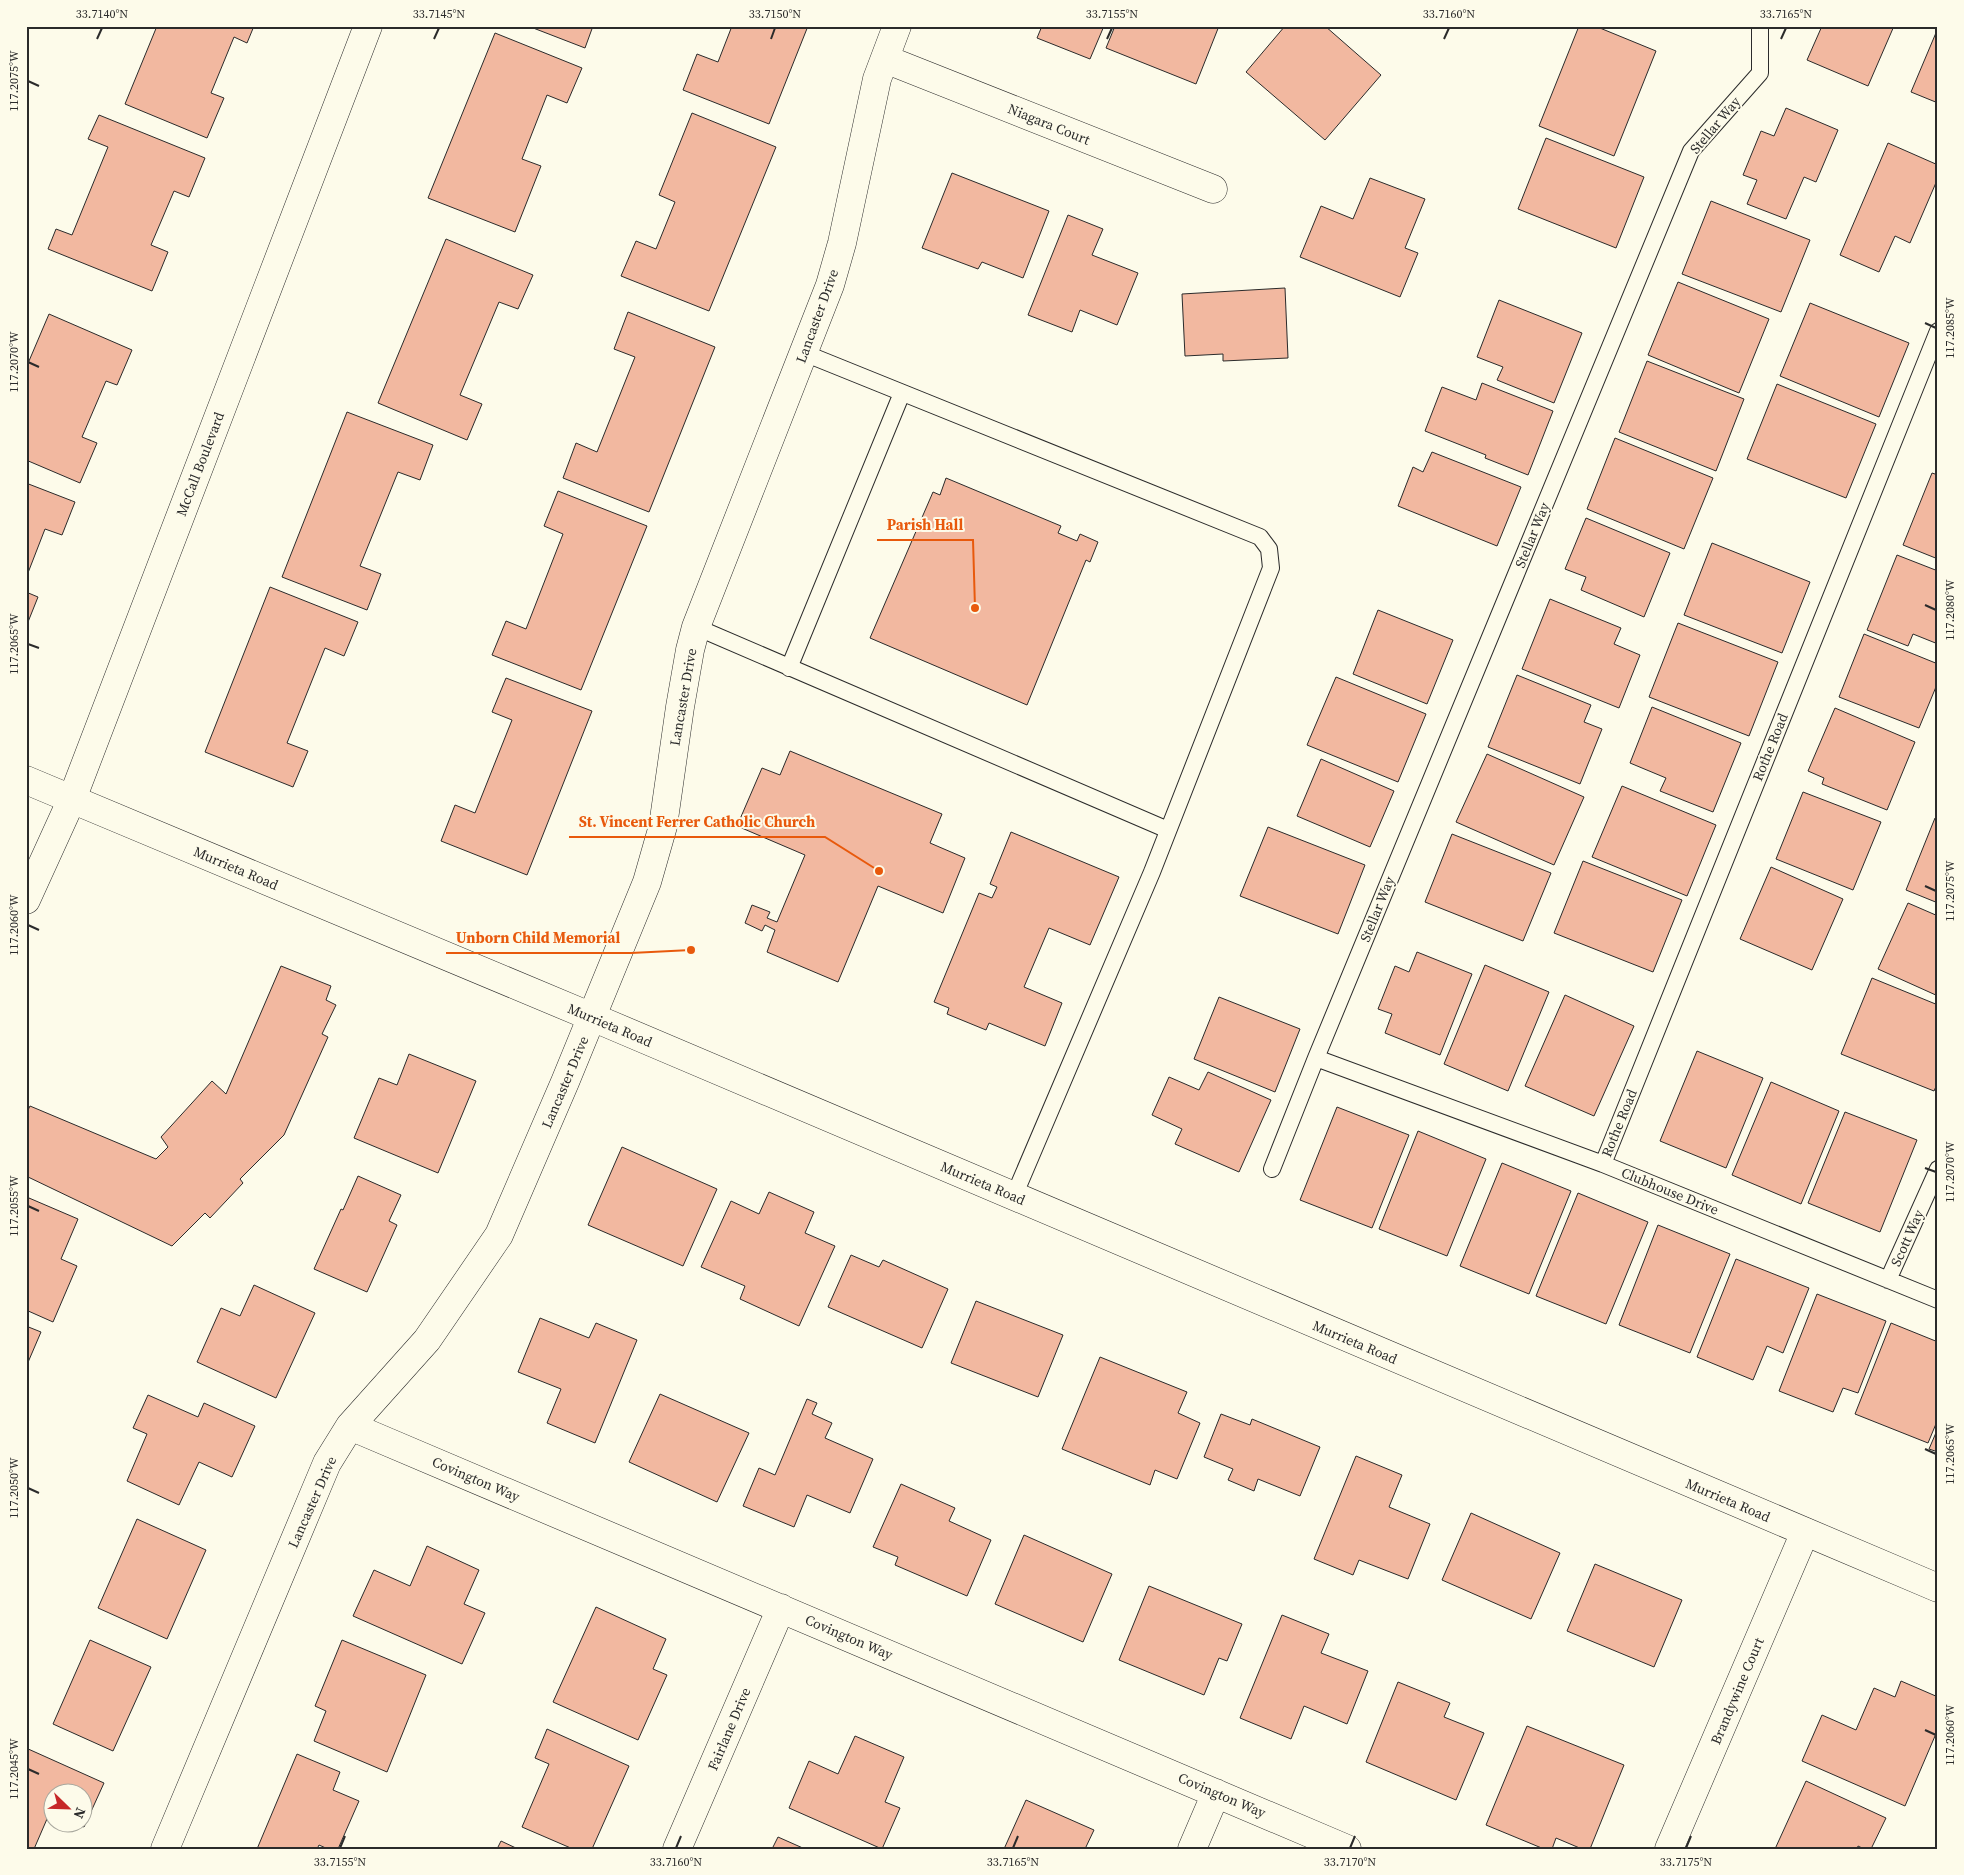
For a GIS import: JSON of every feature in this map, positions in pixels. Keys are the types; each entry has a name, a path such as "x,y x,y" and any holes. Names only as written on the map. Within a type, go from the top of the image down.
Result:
{"street":[{"name":"McCall Boulevard","path":"26,900 72,799 368,26"},
{"name":"Lancaster Drive","path":"165,1849 327,1463 350,1426 427,1340 498,1235 592,1017 647,882 663,826 680,707 696,627 830,285 842,243 877,79 897,26"},
{"name":"Niagara Court","path":"885,59 1213,189"},
{"name":"Murrieta Road","path":"26,780 592,1017 1938,1588"},
{"name":"Covington Way","path":"350,1426 1348,1849"},
{"name":"Brandywine Court","path":"1669,1849 1806,1532"},
{"name":"Fairlane Drive","path":"677,1849 781,1608"},
{"path":"1192,1849 1216,1793"}],"lane":[{"name":"Stellar Way","path":"1272,1169 1316,1058 1691,151 1760,73 1760,26"},
{"name":"Rothe Road","path":"1603,1164 1938,331"},
{"path":"804,353 1260,537 1268,549 1271,568 1168,830 1049,1118 1014,1196"},
{"path":"788,668 902,393"},
{"path":"696,627 1168,830"},
{"name":"Clubhouse Drive","path":"1316,1058 1603,1164 1938,1300"},
{"name":"Scott Way","path":"1888,1280 1938,1169"}],"building":[{"path":"157,26 254,26 247,43 234,37 211,93 224,98 207,138 125,104"},
{"path":"528,26 593,26 585,48"},
{"path":"732,26 808,26 769,124 683,90 697,54 718,62"},
{"path":"1042,26 1104,26 1090,59 1037,38"},
{"path":"1115,26 1219,26 1196,84 1106,48"},
{"path":"1285,26 1325,26 1381,75 1325,140 1246,72"},
{"path":"1579,26 1595,26 1656,51 1614,156 1539,126"},
{"path":"1822,26 1894,26 1868,86 1807,60"},
{"path":"1938,28 1938,103 1911,92"},
{"path":"495,33 582,68 567,103 547,95 522,159 541,166 515,232 428,198"},
{"path":"1786,108 1838,130 1816,182 1804,177 1786,219 1747,204 1757,180 1743,175 1761,131 1774,136"},
{"path":"692,113 776,147 709,311 621,276 636,241 656,249 675,202 659,195"},
{"path":"99,115 205,158 189,197 174,191 151,245 168,252 152,291 48,249 56,229 72,235 108,147 88,139"},
{"path":"1546,138 1644,177 1616,248 1518,209"},
{"path":"1888,143 1938,165 1938,178 1910,243 1895,236 1879,272 1840,255"},
{"path":"952,173 1049,211 1023,278 982,262 978,269 922,248"},
{"path":"1370,178 1425,199 1405,248 1418,253 1400,297 1300,257 1321,206 1353,219"},
{"path":"1711,201 1810,240 1781,312 1682,274"},
{"path":"1068,215 1103,229 1092,255 1138,273 1117,325 1080,310 1072,332 1028,315"},
{"path":"446,239 533,275 518,309 499,302 460,395 482,404 467,440 378,403"},
{"path":"1678,282 1769,319 1739,393 1648,355"},
{"path":"1285,288 1288,358 1223,361 1223,354 1185,356 1182,294"},
{"path":"1499,300 1582,333 1554,403 1497,380 1503,367 1477,357"},
{"path":"1810,303 1909,343 1879,417 1780,376"},
{"path":"628,312 715,347 649,512 563,478 576,443 597,452 635,357 614,349"},
{"path":"49,314 132,350 117,385 106,381 82,437 97,443 80,483 26,460 26,368"},
{"path":"1647,361 1744,399 1716,471 1619,432"},
{"path":"1482,383 1553,411 1528,475 1485,458 1486,455 1425,431 1442,387 1476,400"},
{"path":"1777,384 1876,424 1846,498 1747,459"},
{"path":"347,412 433,445 420,480 398,472 360,566 381,574 367,610 282,577"},
{"path":"1615,438 1713,478 1684,549 1587,509"},
{"path":"1432,452 1521,487 1497,546 1398,506 1413,467 1423,472"},
{"path":"1932,473 1938,475 1938,559 1903,545"},
{"path":"946,478 1061,526 1058,533 1077,541 1080,534 1098,542 1090,562 1086,560 1027,705 870,638 933,492 940,495"},
{"path":"26,483 75,502 62,535 45,529 26,578"},
{"path":"558,491 647,526 581,690 492,655 506,621 526,629 563,534 544,526"},
{"path":"1586,518 1670,553 1644,617 1581,590 1586,577 1565,569"},
{"path":"1712,543 1810,582 1782,653 1684,615"},
{"path":"1897,555 1938,571 1938,644 1913,634 1908,646 1867,630"},
{"path":"270,587 358,622 344,656 325,648 287,743 308,751 293,787 205,752"},
{"path":"26,592 38,597 26,627"},
{"path":"1550,599 1621,628 1614,644 1640,655 1619,708 1522,669"},
{"path":"1378,610 1453,640 1427,704 1353,674"},
{"path":"1678,623 1778,662 1749,736 1649,697"},
{"path":"1864,634 1938,664 1938,682 1919,728 1839,697"},
{"path":"1517,675 1591,705 1584,722 1602,729 1580,784 1488,747"},
{"path":"1336,677 1426,714 1398,782 1307,745"},
{"path":"506,678 592,711 527,875 441,841 455,805 475,813 512,720 492,712"},
{"path":"1652,707 1741,743 1713,812 1660,791 1666,778 1630,763"},
{"path":"1835,708 1915,742 1887,810 1822,784 1824,778 1808,771"},
{"path":"790,751 942,814 930,843 965,858 943,913 878,886 838,982 767,952 775,930 765,925 762,931 745,923 752,905 770,912 767,918 777,922 805,855 737,826 762,768 780,775"},
{"path":"1487,754 1584,797 1554,865 1456,822"},
{"path":"1321,759 1394,791 1370,847 1297,816"},
{"path":"1622,786 1716,825 1687,896 1592,857"},
{"path":"1803,792 1881,822 1853,890 1776,859"},
{"path":"1935,818 1938,820 1938,903 1906,890"},
{"path":"1268,827 1365,865 1338,934 1240,896"},
{"path":"1011,832 1119,877 1090,945 1049,928 1024,987 1062,1003 1045,1046 989,1023 986,1030 947,1014 949,1008 934,1002 979,893 992,898 997,887 990,884"},
{"path":"1452,834 1551,873 1523,941 1425,902"},
{"path":"1583,861 1682,900 1653,972 1554,933"},
{"path":"1771,867 1843,899 1812,970 1740,939"},
{"path":"1908,903 1938,916 1938,996 1878,969"},
{"path":"1417,952 1472,974 1440,1055 1385,1033 1392,1014 1378,1009 1395,966 1409,972"},
{"path":"1485,965 1549,992 1508,1091 1444,1064"},
{"path":"281,966 331,986 326,1000 336,1005 322,1034 328,1037 284,1135 240,1179 243,1183 210,1218 205,1213 172,1246 26,1176 26,1114 30,1106 156,1159 168,1147 161,1137 212,1081 226,1094"},
{"path":"1872,978 1938,1005 1938,1082 1934,1091 1841,1054"},
{"path":"1565,995 1634,1026 1594,1116 1525,1086"},
{"path":"1219,997 1300,1029 1275,1092 1194,1059"},
{"path":"1697,1051 1763,1078 1726,1168 1660,1141"},
{"path":"409,1054 476,1081 438,1173 354,1138 379,1078 397,1085"},
{"path":"1208,1072 1271,1100 1239,1172 1175,1144 1182,1129 1152,1115 1169,1077 1199,1090"},
{"path":"1771,1082 1839,1111 1801,1204 1732,1175"},
{"path":"1337,1107 1409,1135 1372,1228 1300,1200"},
{"path":"1845,1112 1917,1140 1880,1232 1808,1203"},
{"path":"1418,1131 1486,1159 1447,1256 1379,1229"},
{"path":"622,1147 717,1189 683,1266 588,1225"},
{"path":"1502,1163 1571,1191 1529,1294 1460,1266"},
{"path":"358,1176 401,1195 389,1221 397,1225 367,1292 314,1269"},
{"path":"769,1192 814,1212 805,1233 835,1246 799,1326 740,1299 745,1286 701,1267 731,1201 759,1214"},
{"path":"1578,1193 1648,1222 1606,1324 1536,1296"},
{"path":"29,1198 78,1219 61,1259 77,1266 53,1322 26,1310 26,1204"},
{"path":"1658,1225 1730,1254 1690,1353 1619,1325"},
{"path":"851,1255 879,1267 883,1260 948,1289 922,1348 828,1307"},
{"path":"1736,1259 1809,1288 1783,1353 1767,1346 1753,1380 1697,1357"},
{"path":"254,1285 315,1313 276,1398 197,1362 221,1308 240,1316"},
{"path":"1817,1294 1886,1321 1858,1393 1843,1388 1833,1412 1779,1391"},
{"path":"976,1301 1063,1335 1038,1397 951,1363"},
{"path":"540,1318 589,1338 596,1323 637,1340 595,1443 547,1423 561,1389 518,1372"},
{"path":"1891,1323 1938,1342 1938,1419 1928,1443 1855,1414"},
{"path":"26,1326 41,1332 26,1367"},
{"path":"1100,1357 1187,1392 1178,1413 1200,1423 1177,1479 1155,1470 1150,1485 1062,1449"},
{"path":"660,1394 749,1433 717,1502 629,1462"},
{"path":"148,1395 198,1417 204,1403 255,1426 232,1477 199,1462 179,1505 127,1481 147,1434 133,1428"},
{"path":"807,1399 817,1403 812,1414 832,1423 825,1438 873,1459 850,1513 807,1495 794,1527 743,1506 759,1468 775,1475"},
{"path":"1221,1414 1250,1425 1252,1419 1320,1447 1300,1496 1258,1479 1254,1491 1228,1480 1233,1469 1204,1457"},
{"path":"1938,1428 1938,1452 1929,1449"},
{"path":"1356,1456 1402,1475 1389,1507 1430,1524 1408,1579 1359,1560 1353,1575 1314,1559"},
{"path":"901,1484 955,1508 949,1521 991,1540 967,1596 895,1565 898,1557 873,1547"},
{"path":"1471,1513 1560,1553 1531,1619 1442,1580"},
{"path":"137,1519 206,1550 167,1639 98,1608"},
{"path":"1024,1535 1112,1574 1083,1642 995,1604"},
{"path":"427,1546 479,1570 464,1604 485,1613 462,1664 353,1616 374,1570 410,1586"},
{"path":"1595,1564 1682,1600 1654,1667 1567,1631"},
{"path":"1149,1586 1242,1624 1227,1661 1219,1658 1204,1695 1119,1660"},
{"path":"596,1607 666,1639 653,1669 667,1675 638,1740 553,1702"},
{"path":"1282,1615 1329,1634 1321,1653 1368,1671 1347,1724 1304,1706 1291,1739 1240,1718"},
{"path":"90,1640 151,1667 113,1751 53,1724"},
{"path":"342,1640 426,1675 387,1772 314,1741 326,1711 315,1706"},
{"path":"1901,1681 1938,1697 1938,1729 1905,1806 1802,1761 1822,1715 1856,1730 1874,1688 1895,1697"},
{"path":"1398,1682 1450,1703 1444,1717 1484,1733 1456,1800 1366,1762"},
{"path":"1527,1726 1624,1765 1590,1849 1582,1849 1556,1838 1552,1849 1544,1849 1486,1825"},
{"path":"547,1729 629,1766 592,1849 573,1849 522,1827 549,1764 535,1758"},
{"path":"855,1736 904,1757 885,1802 900,1808 882,1849 789,1808 809,1761 838,1774"},
{"path":"26,1748 104,1783 92,1809 92,1782 42,1782 42,1830 34,1849 26,1849"},
{"path":"297,1754 340,1772 333,1790 359,1801 338,1849 328,1849 319,1845 317,1849 257,1849"},
{"path":"1806,1781 1886,1818 1871,1849 1864,1849 1858,1846 1857,1849 1775,1849"},
{"path":"1026,1800 1094,1830 1085,1849 1004,1849"},
{"path":"778,1837 805,1849 772,1849"},
{"path":"501,1841 518,1849 497,1849"}],"place":[{"name":"Parish Hall","path":"975,608"},
{"name":"St. Vincent Ferrer Catholic Church","path":"879,871"},
{"name":"Unborn Child Memorial","path":"691,950"}]}
